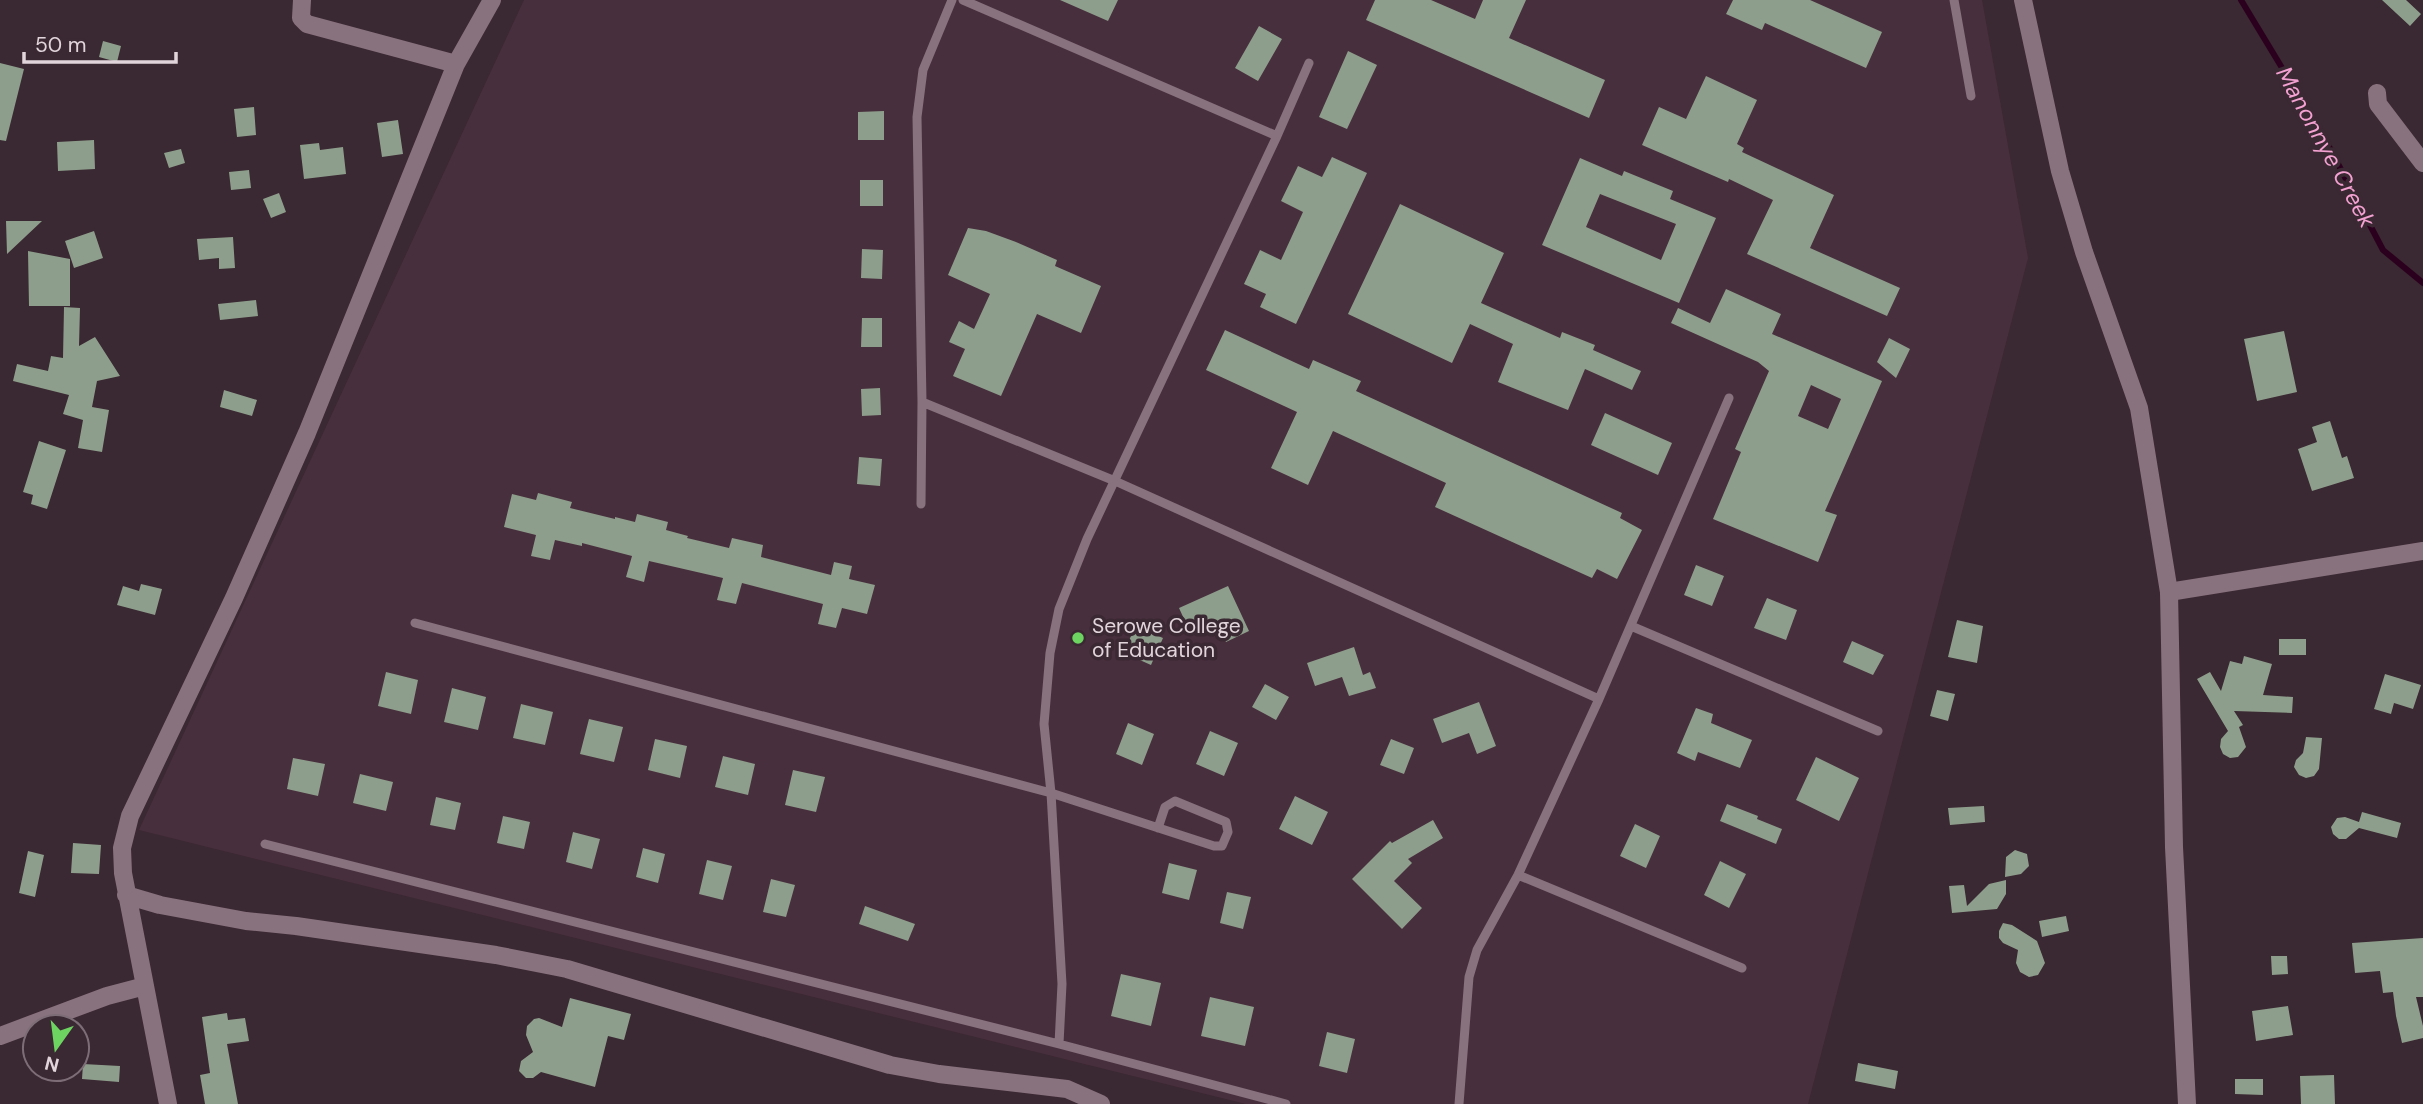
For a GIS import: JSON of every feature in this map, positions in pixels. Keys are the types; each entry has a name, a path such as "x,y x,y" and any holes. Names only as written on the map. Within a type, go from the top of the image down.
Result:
{"street":[{"path":"302,0 301,18 307,24 456,64"},
{"path":"168,1104 126,895 122,848 130,816 234,598 307,433 456,64 492,0"},
{"path":"2023,0 2060,171 2084,252 2139,408 2169,592 2174,847 2186,1104"},
{"path":"2377,93 2378,104 2423,163"},
{"path":"2169,592 2423,551"},
{"path":"126,895 160,905 246,921 496,955 567,969 890,1065 939,1074 1067,1089 1101,1104"},
{"path":"0,1036 107,996 145,986"}],"lane":[{"path":"921,503 917,117 923,71 952,0"},
{"path":"963,0 1277,136"},
{"path":"1954,0 1971,96"},
{"path":"1059,1044 1062,984 1051,793 1044,724 1050,653 1059,609 1087,539 1277,136 1309,62"},
{"path":"1459,1104 1472,967 1477,950 1518,875 1599,699 1730,398"},
{"path":"922,402 1115,481 1599,699"},
{"path":"415,623 1051,793 1158,828 1214,846 1222,846 1228,832 1226,822 1175,801 1165,807 1158,828"},
{"path":"1631,626 1878,731"},
{"path":"265,844 1059,1044 1286,1104"},
{"path":"1518,875 1742,968"}],"shaded area":[{"name":"Serowe College of Education","path":"524,0 1982,0 2028,258 1808,1104 1246,1104 139,830"}],"building":[{"path":"1060,0 1118,0 1108,21"},
{"path":"1375,0 1431,0 1475,19 1483,0 1526,0 1509,38 1605,80 1589,118 1366,20"},
{"path":"1733,0 1810,0 1882,32 1866,68 1765,23 1762,30 1726,14"},
{"path":"2382,0 2406,0 2421,14 2410,26"},
{"path":"1259,26 1282,39 1258,81 1235,68"},
{"path":"103,41 121,46 117,62 99,57"},
{"path":"1348,51 1377,65 1347,129 1319,117"},
{"path":"0,63 24,69 6,141 0,140"},
{"path":"1706,76 1757,100 1737,144 1744,148 1742,152 1834,195 1810,248 1900,288 1887,316 1747,254 1773,200 1729,179 1728,182 1642,145 1659,107 1686,119"},
{"path":"254,107 256,135 237,137 234,109"},
{"path":"884,111 884,140 858,140 858,112"},
{"path":"398,120 403,154 382,157 377,123"},
{"path":"94,140 95,169 58,171 57,142"},
{"path":"319,143 320,150 343,147 346,174 304,179 300,145"},
{"path":"181,149 185,163 169,168 164,153"},
{"path":"1332,157 1367,173 1296,324 1260,307 1266,294 1244,284 1260,250 1281,260 1303,212 1281,201 1298,166 1322,177"},
{"path":"1580,158 1622,176 1624,171 1673,191 1670,199 1716,218 1679,303 1542,245","holes":["1600,194 1676,224 1661,260 1586,227"]},
{"path":"249,170 251,188 231,190 229,172"},
{"path":"860,180 883,180 883,206 860,206"},
{"path":"279,193 286,212 271,218 263,199"},
{"path":"1400,204 1504,253 1481,303 1560,338 1562,332 1595,345 1593,350 1641,371 1632,390 1585,369 1568,410 1498,382 1513,344 1470,324 1452,363 1348,314"},
{"path":"6,221 42,221 7,254"},
{"path":"968,228 986,231 1016,242 1057,260 1055,266 1101,286 1081,333 1037,314 1001,396 953,376 965,349 949,342 959,321 974,329 990,294 948,275"},
{"path":"94,231 103,258 74,268 65,241"},
{"path":"233,237 235,268 219,269 219,258 199,260 197,239"},
{"path":"862,249 883,250 882,279 861,278"},
{"path":"28,251 70,259 70,306 29,306"},
{"path":"1726,289 1781,314 1772,334 1882,381 1825,511 1837,515 1818,562 1713,519 1741,452 1735,449 1769,371 1758,362 1671,323 1678,308 1710,323","holes":["1811,385 1841,399 1828,429 1798,416"]},
{"path":"256,300 258,316 220,320 218,304"},
{"path":"64,307 80,308 79,346 95,337 120,376 97,381 92,407 109,410 102,452 78,448 83,420 63,414 69,395 13,381 17,364 48,371 51,356 63,358"},
{"path":"862,318 882,318 882,347 861,347"},
{"path":"1225,330 1309,369 1313,360 1361,381 1356,391 1622,513 1620,518 1642,530 1617,579 1597,569 1592,578 1435,507 1446,483 1333,431 1308,485 1271,468 1297,412 1206,370"},
{"path":"2284,331 2297,392 2257,401 2244,339"},
{"path":"1889,338 1910,349 1896,378 1877,362"},
{"path":"880,388 881,415 862,416 861,389"},
{"path":"224,390 257,400 252,416 220,407"},
{"path":"1605,413 1672,443 1658,475 1591,445"},
{"path":"2330,421 2342,458 2347,456 2354,478 2312,491 2298,449 2317,442 2312,427"},
{"path":"39,441 66,450 47,509 31,504 33,495 23,492"},
{"path":"859,457 882,459 880,486 857,484"},
{"path":"538,493 572,502 570,508 615,519 635,522 637,514 668,522 666,530 729,548 732,538 763,545 761,557 831,575 834,562 852,566 849,579 875,585 867,614 842,608 836,628 818,624 823,604 742,583 736,604 717,600 723,578 649,561 644,582 626,577 632,556 582,543 582,546 555,540 550,560 531,556 536,535 504,527 512,494 536,500"},
{"path":"1696,565 1724,576 1712,606 1684,595"},
{"path":"141,584 162,589 155,615 117,605 123,586 139,591"},
{"path":"1228,586 1249,631 1226,642 1215,620 1190,632 1179,608"},
{"path":"1767,598 1797,610 1786,640 1754,628"},
{"path":"1957,620 1983,626 1977,663 1948,657"},
{"path":"1135,626 1163,638 1151,665 1124,653"},
{"path":"2279,639 2306,639 2306,655 2279,655"},
{"path":"1852,641 1884,655 1873,675 1843,662"},
{"path":"1354,647 1363,675 1370,672 1376,688 1349,696 1342,677 1315,686 1307,663"},
{"path":"2244,656 2272,664 2263,695 2293,697 2292,713 2234,711 2243,725 2239,727 2246,747 2238,757 2230,758 2223,754 2220,747 2221,739 2228,731 2197,679 2210,672 2221,691 2230,661 2242,664"},
{"path":"386,672 418,680 411,714 378,706"},
{"path":"2385,674 2421,685 2413,709 2394,703 2391,714 2374,709"},
{"path":"1265,684 1289,697 1276,720 1252,707"},
{"path":"452,688 486,697 478,730 444,722"},
{"path":"1937,690 1955,694 1948,721 1930,716"},
{"path":"1479,702 1496,746 1477,754 1469,733 1442,743 1433,719"},
{"path":"521,704 553,712 545,745 513,738"},
{"path":"1696,708 1713,714 1711,723 1752,740 1740,768 1698,752 1695,761 1677,753"},
{"path":"589,719 623,727 614,762 580,754"},
{"path":"1128,723 1154,734 1142,765 1116,754"},
{"path":"1210,731 1238,743 1224,776 1196,764"},
{"path":"2306,737 2322,738 2319,769 2314,776 2306,778 2299,775 2294,767 2296,760 2303,753"},
{"path":"655,739 687,746 680,778 648,770"},
{"path":"1391,739 1414,748 1404,774 1380,765"},
{"path":"723,756 755,764 748,795 715,787"},
{"path":"1816,757 1859,778 1839,821 1796,800"},
{"path":"293,758 325,764 318,796 287,789"},
{"path":"793,770 825,777 816,812 785,805"},
{"path":"360,774 393,782 386,811 353,803"},
{"path":"1295,796 1328,812 1312,845 1279,829"},
{"path":"436,797 461,803 455,830 430,825"},
{"path":"1727,804 1782,829 1776,844 1720,821"},
{"path":"1984,806 1985,822 1950,825 1948,808"},
{"path":"2362,812 2401,823 2397,838 2359,828 2346,839 2339,839 2333,834 2331,827 2337,818 2345,817 2359,822"},
{"path":"503,816 530,822 524,849 497,843"},
{"path":"1433,820 1443,838 1408,859 1412,863 1394,881 1422,908 1402,929 1352,879 1390,841 1392,843"},
{"path":"1635,824 1660,836 1646,868 1620,856"},
{"path":"573,832 600,839 592,869 566,862"},
{"path":"73,843 101,845 99,874 71,873"},
{"path":"643,848 665,854 658,883 636,877"},
{"path":"2015,850 2027,854 2029,866 2021,874 2005,877 2006,857"},
{"path":"28,851 44,855 35,897 19,893"},
{"path":"707,860 732,866 723,900 699,894"},
{"path":"1720,861 1746,874 1729,908 1704,895"},
{"path":"1169,863 1197,870 1189,900 1162,893"},
{"path":"771,879 795,885 786,917 763,912"},
{"path":"2006,880 2006,894 1997,909 1952,913 1949,886 1964,885 1967,906 1989,884"},
{"path":"1227,892 1251,897 1243,929 1220,923"},
{"path":"865,906 915,924 908,941 859,924"},
{"path":"2066,916 2069,931 2042,937 2039,921"},
{"path":"2003,923 2012,925 2037,941 2045,963 2038,975 2029,977 2020,972 2016,963 2018,950 1999,938"},
{"path":"2423,938 2423,997 2416,997 2423,1038 2402,1043 2393,992 2383,993 2380,971 2355,973 2352,943"},
{"path":"2271,956 2287,956 2288,974 2272,975"},
{"path":"1121,974 1161,983 1151,1026 1111,1016"},
{"path":"1210,997 1254,1007 1245,1046 1201,1036"},
{"path":"570,998 631,1014 624,1040 608,1036 595,1087 541,1072 533,1078 526,1078 519,1071 521,1061 533,1052 526,1035 527,1026 539,1018 562,1027"},
{"path":"2288,1006 2293,1035 2256,1041 2252,1011"},
{"path":"227,1013 228,1020 245,1018 249,1041 227,1044 238,1104 205,1104 200,1075 210,1073 202,1017"},
{"path":"1327,1032 1355,1039 1347,1073 1319,1066"},
{"path":"1858,1063 1898,1071 1895,1089 1855,1081"},
{"path":"91,1064 120,1066 119,1082 91,1080"},
{"path":"2334,1075 2335,1104 2301,1104 2300,1076"},
{"path":"2235,1079 2263,1079 2263,1095 2235,1094"}],"waterway":[{"name":"Manonnye Creek","path":"2241,0 2325,139 2383,250 2423,283"}],"place":[{"name":"Serowe College of Education","path":"1078,638"}]}
